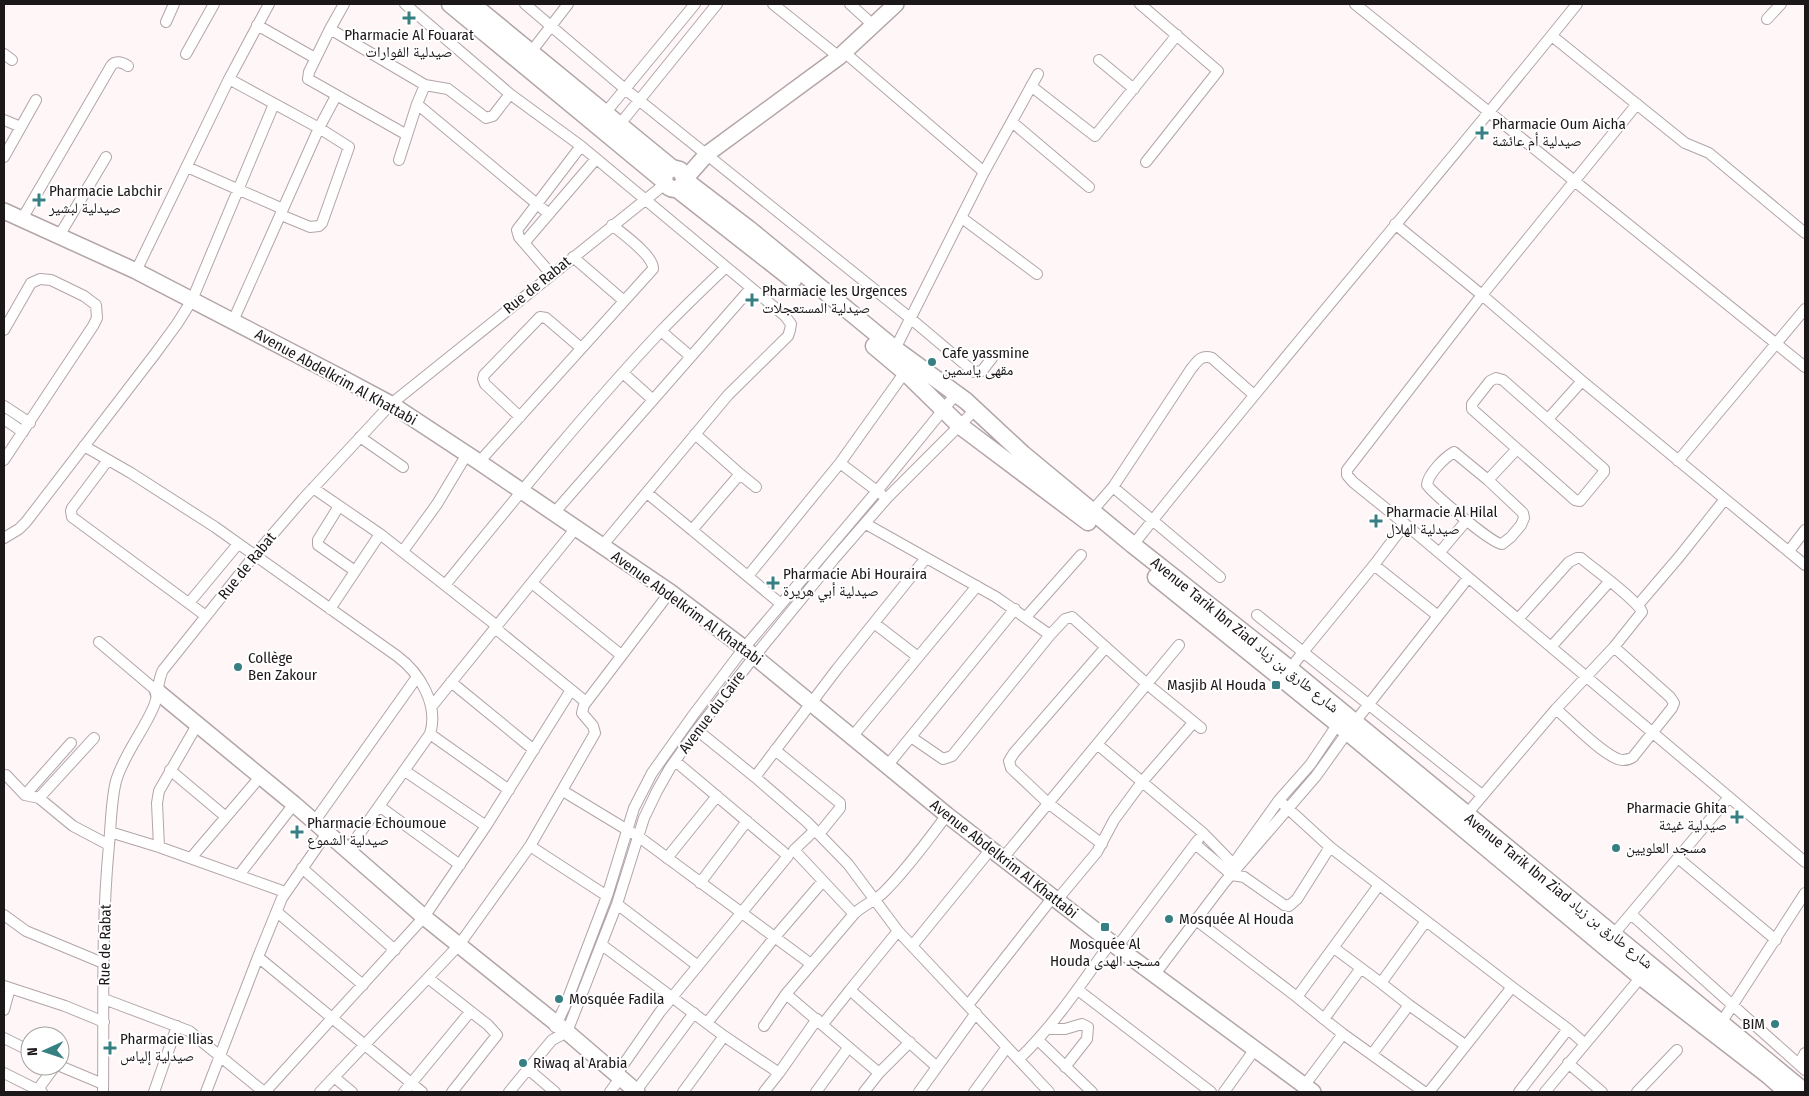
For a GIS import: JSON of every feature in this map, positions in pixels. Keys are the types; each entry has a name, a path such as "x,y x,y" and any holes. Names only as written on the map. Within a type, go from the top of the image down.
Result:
{"main road":[{"name":"Avenue Tarik Ibn Ziad شارع طارق بن زياد","path":"450,4 675,178 749,230 895,349 976,409 1023,454 1133,545 1290,669 1346,724 1641,977 1787,1092"},
{"name":"Avenue Tarik Ibn Ziad شارع طارق بن زياد","path":"472,4 620,124 675,178 790,278 905,372 959,425 1070,507 1346,724 1466,814 1805,1092"},
{"path":"675,178 841,54 896,4"},
{"name":"Avenue Abdelkrim Al Khattabi","path":"4,212 136,271 391,404 554,512 670,592 749,652 947,815 1114,944 1309,1089"},
{"path":"158,692 260,778 294,804 424,917 562,1028 636,1092"}],"street":[{"path":"166,22 174,4"},
{"path":"186,54 214,4"},
{"path":"136,271 228,79 269,4"},
{"path":"344,4 315,58 308,79 407,134"},
{"path":"405,4 510,94 581,146 646,198 785,316 791,324 788,336 728,395 602,546"},
{"path":"525,4 625,89 910,318 974,372 982,371 992,358"},
{"path":"531,52 568,4"},
{"path":"606,112 695,4"},
{"path":"620,124 718,4"},
{"path":"773,4 841,54 984,172"},
{"path":"850,4 873,25"},
{"path":"1140,4 1218,71 1146,162"},
{"path":"1355,4 1805,367"},
{"path":"1767,19 1781,4"},
{"path":"1133,545 1395,224 1490,113 1552,36 1573,5"},
{"path":"257,26 315,58"},
{"path":"330,28 425,85 448,89 486,118 493,116 510,94"},
{"path":"1031,86 1096,136 1177,36"},
{"path":"1552,36 1685,143 1709,152 1805,233"},
{"path":"1099,60 1134,89"},
{"path":"22,219 111,66 118,62 128,66"},
{"path":"895,349 984,172 1038,74"},
{"path":"187,167 238,189 310,227 315,227 322,222 349,147 319,128 228,79"},
{"path":"399,160 425,85"},
{"path":"233,321 319,128 336,96"},
{"path":"4,157 36,100"},
{"path":"4,538 19,529 26,522 161,346 192,300 274,104"},
{"path":"417,104 549,214"},
{"path":"1637,104 1482,296 1347,470 1347,475 1352,482 1440,552 1468,578 1587,676 1805,862"},
{"path":"4,120 21,127"},
{"path":"1012,122 1089,187"},
{"path":"551,274 517,235 517,230 581,146"},
{"path":"59,236 106,157"},
{"path":"524,243 596,159"},
{"name":"Rue de Rabat","path":"103,1088 103,962 114,789 118,774 150,714 163,670 254,556 313,488 391,404 612,225 675,178"},
{"path":"962,218 1037,274"},
{"path":"1395,224 1805,565"},
{"path":"403,551 436,504 473,458 520,417 652,271 654,266 648,256 612,225"},
{"path":"572,257 624,301"},
{"path":"445,585 520,491 623,373 661,331 726,267"},
{"path":"4,330 31,283 40,279 51,280 84,296 96,305 97,318 93,326 4,460"},
{"path":"554,512 751,288"},
{"path":"1678,461 1805,309"},
{"path":"520,417 485,384 484,375 540,317 546,318 581,348"},
{"path":"661,331 690,356"},
{"path":"1092,511 1112,487 1191,369 1201,358 1208,356 1212,358 1254,395"},
{"path":"748,576 840,463 905,372"},
{"path":"623,373 652,399"},
{"path":"1495,378 1503,380 1604,469 1604,472 1584,498 1580,501 1575,500 1516,450 1472,409 1472,404 1490,381 1495,378"},
{"path":"1548,419 1582,381"},
{"name":"Avenue du Caire","path":"562,1028 602,945 639,838 644,818 675,761 781,604 956,394"},
{"path":"4,406 30,423"},
{"name":"Avenue du Caire","path":"562,1028 565,1006 607,896 634,808 652,773 694,714 749,652 888,498 976,409"},
{"path":"4,419 23,432"},
{"path":"695,434 756,487"},
{"path":"360,437 403,467"},
{"path":"84,446 215,527 404,661 417,677 432,706 430,734 348,850"},
{"path":"1488,480 1516,450"},
{"path":"1454,452 1488,480 1523,513 1524,518 1511,537 1500,544 1467,520 1428,487 1428,481 1442,462 1454,452"},
{"path":"108,460 72,508 72,517 206,616"},
{"path":"840,463 888,498"},
{"path":"692,530 740,474"},
{"path":"1112,487 1220,577"},
{"path":"313,488 403,551 586,702"},
{"path":"647,493 781,604"},
{"path":"1638,605 1725,499"},
{"path":"339,506 318,540 318,545 355,571"},
{"path":"1440,552 1467,520"},
{"path":"866,524 977,586 1015,609 1050,635"},
{"path":"1290,669 1374,565 1404,524"},
{"path":"432,706 576,528"},
{"path":"1788,551 1805,530"},
{"path":"330,609 380,534"},
{"path":"189,603 238,544"},
{"path":"1026,617 1081,555"},
{"path":"755,777 926,558"},
{"path":"1466,814 1556,709 1614,647 1641,615 1641,610 1638,605 1581,558 1573,559 1518,619"},
{"path":"1374,565 1438,616"},
{"path":"1155,974 1224,883 1279,800 1346,724 1368,704 1468,578"},
{"path":"1551,647 1609,582"},
{"path":"532,583 621,655"},
{"path":"852,737 977,586"},
{"path":"320,1092 459,944 530,846 595,733 594,726 582,713 586,702 670,592"},
{"path":"887,766 1015,609"},
{"path":"1257,615 1482,795"},
{"path":"911,737 942,759 952,756 1050,635 1065,619 1072,617 1147,684 1197,725 1142,782 1114,820 1102,844 968,1005"},
{"path":"874,623 918,657"},
{"path":"99,642 158,692"},
{"path":"1003,858 1180,645"},
{"path":"1102,844 1048,803 1011,768 1009,761 1106,647"},
{"path":"1556,709 1604,751 1617,759 1628,760 1632,756 1672,708 1673,701 1614,647"},
{"path":"314,822 417,677"},
{"path":"451,682 534,750"},
{"path":"104,999 177,1026 197,1036 265,1092 424,917 486,826 571,690"},
{"path":"1232,869 1288,808 1329,759 1346,724"},
{"path":"159,847 158,796 161,786 197,725"},
{"path":"697,730 755,777 817,832 848,864 898,931 1049,1092"},
{"path":"430,734 509,790"},
{"path":"39,798 94,738"},
{"path":"25,795 71,743"},
{"path":"1097,744 1203,833 1232,869"},
{"path":"610,1092 647,1030 740,913 791,853 817,832 839,810 840,805 835,799 775,750"},
{"path":"675,761 747,822 791,853 823,881 854,914"},
{"path":"170,770 226,818"},
{"path":"405,771 486,826"},
{"path":"4,776 25,795 39,798 73,826 109,845"},
{"path":"191,858 260,778"},
{"path":"563,791 639,838 811,964"},
{"path":"666,858 717,796"},
{"path":"1613,936 1729,797"},
{"path":"1279,800 1330,847 1584,1043"},
{"path":"239,875 294,804"},
{"path":"379,806 460,865"},
{"path":"764,1026 786,994 854,914 864,905 876,900 897,878 947,815"},
{"path":"700,883 747,822"},
{"path":"110,832 159,847 285,892"},
{"path":"206,1092 285,892 327,832"},
{"path":"1018,1059 1048,1029 1203,833"},
{"path":"1195,844 1284,905 1289,906 1295,901 1330,847"},
{"path":"530,846 607,896"},
{"path":"912,946 991,849"},
{"path":"1678,858 1776,940"},
{"path":"302,868 395,950"},
{"path":"707,1023 774,938 823,881"},
{"path":"1297,997 1379,885"},
{"path":"1721,1023 1805,893"},
{"path":"617,904 698,966"},
{"path":"277,912 363,984"},
{"path":"1632,914 1802,1067"},
{"path":"4,915 26,931 103,962"},
{"path":"1196,920 1297,997 1324,1020 1424,1092"},
{"path":"1381,983 1426,921"},
{"path":"764,1092 820,1022 850,990 898,931"},
{"path":"602,945 724,1036 779,1073"},
{"path":"1334,948 1465,1045"},
{"path":"258,957 422,1092"},
{"path":"1324,1020 1361,968"},
{"path":"1545,1092 1641,977"},
{"path":"428,978 496,1032 497,1035 452,1092"},
{"path":"4,1010 7,987 66,1006 104,1022"},
{"path":"1429,1092 1512,987"},
{"path":"850,990 937,1067"},
{"path":"1078,990 1211,1092"},
{"path":"786,994 879,1073"},
{"path":"1372,1054 1409,1005"},
{"path":"404,1092 470,1012"},
{"path":"636,1092 694,1013"},
{"path":"919,1092 976,1013"},
{"path":"1048,1029 1065,1029 1082,1024 1088,1027 1087,1039 1065,1067"},
{"path":"154,1092 177,1026"},
{"path":"509,1092 562,1028"},
{"path":"1521,1092 1568,1029"},
{"path":"1309,1089 1343,1034"},
{"path":"683,1092 724,1036"},
{"path":"4,1038 20,1046"},
{"path":"1038,1040 1092,1092"},
{"path":"864,1092 879,1073 910,1042"},
{"path":"979,1090 1007,1047"},
{"path":"816,1092 848,1048"},
{"path":"1224,1092 1255,1049"},
{"path":"1637,1092 1677,1050"},
{"path":"1802,1067 1805,1053"},
{"path":"1568,1063 1602,1092"},
{"path":"528,1069 555,1092"},
{"path":"70,1071 103,1088"},
{"path":"4,1073 39,1091 49,1076"},
{"path":"334,1077 352,1092"}],"place":[{"name":"Pharmacie Al Fouarat صيدلية الفوارات","path":"409,18"},
{"name":"Pharmacie Oum Aicha صيدلية أم عائشة","path":"1482,133"},
{"name":"Pharmacie Labchir صيدلية لبشير","path":"39,200"},
{"name":"Pharmacie les Urgences صيدلية المستعجلات","path":"752,300"},
{"name":"Cafe yassmine مقهى ياسمين","path":"932,362"},
{"name":"Pharmacie Al Hilal صيدلية الهلال","path":"1376,521"},
{"name":"Pharmacie Abi Houraira صيدلية أبي هريرة","path":"773,583"},
{"name":"Collège Ben Zakour","path":"238,667"},
{"name":"Masjib Al Houda","path":"1276,685"},
{"name":"Pharmacie Ghita صيدلية غيثة","path":"1737,817"},
{"name":"Pharmacie Echoumoue صيدلية الشموع","path":"297,832"},
{"name":"مسجد العلويين","path":"1616,848"},
{"name":"Mosquée Al Houda","path":"1169,919"},
{"name":"Mosquée Al Houda مسجد الهدى","path":"1105,927"},
{"name":"Mosquée Fadila","path":"559,999"},
{"name":"BIM","path":"1775,1024"},
{"name":"Pharmacie Ilias صيدلية إلياس","path":"110,1048"},
{"name":"Riwaq al Arabia","path":"523,1063"}]}
